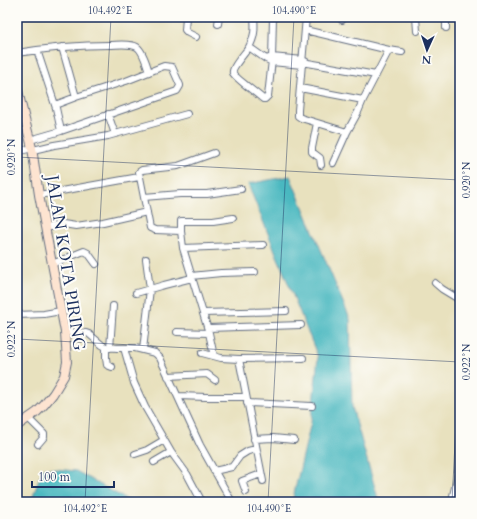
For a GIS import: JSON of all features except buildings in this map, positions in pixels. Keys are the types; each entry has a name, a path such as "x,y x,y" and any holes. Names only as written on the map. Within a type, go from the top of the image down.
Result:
{"street":[{"path":"186,17 185,30 196,37"},
{"path":"254,17 254,34 249,47 233,70 233,74 264,99 268,96 272,60 273,17"},
{"path":"306,17 304,62 298,116 347,132"},
{"path":"416,17 417,31"},
{"path":"446,17 446,28"},
{"path":"305,30 402,52"},
{"path":"17,53 88,45 135,46 141,51 149,72"},
{"path":"62,47 76,97"},
{"path":"249,47 266,60 304,62 376,75"},
{"path":"37,50 55,105 61,131"},
{"path":"333,163 388,50"},
{"path":"17,152 61,131 176,91 180,85 172,67 164,66 126,81 55,105"},
{"name":"JALAN KOTA PIRING","path":"17,87 32,146 65,332 67,362 64,376 53,394 44,405 17,426"},
{"path":"300,88 363,100"},
{"path":"108,114 115,134"},
{"path":"32,146 54,145 115,134 187,114"},
{"path":"317,123 312,152 320,158 321,165"},
{"path":"181,231 151,229 149,226 139,172 142,170 178,166 214,153"},
{"path":"40,195 139,177"},
{"path":"144,197 180,194 207,194 240,189"},
{"path":"46,228 63,224 76,226 103,222 147,212"},
{"path":"214,356 208,330 183,248 181,222 213,221 234,218"},
{"path":"183,248 263,245"},
{"path":"52,264 84,251 88,253 96,264"},
{"path":"143,350 150,289 146,259"},
{"path":"136,293 192,277 221,273 255,272"},
{"path":"435,283 460,300"},
{"path":"112,367 107,364 106,358 113,306"},
{"path":"17,315 44,314 61,311"},
{"path":"203,313 286,311"},
{"path":"177,332 301,325"},
{"path":"65,332 80,332 88,334 108,348 135,348 155,353 160,358 200,445 232,502"},
{"path":"124,348 134,383 145,407 171,452 187,474 202,502"},
{"path":"202,353 217,358 303,358"},
{"path":"239,359 263,480"},
{"path":"168,376 207,374 215,380"},
{"path":"178,396 312,406"},
{"path":"28,418 44,434 44,437 38,444"},
{"path":"254,439 273,438 294,440"},
{"path":"135,454 147,450 164,440"},
{"path":"214,470 232,467 240,456 248,451 256,449"},
{"path":"154,462 171,452"},
{"path":"452,500 460,466"},
{"path":"246,492 242,481 261,474"}],"water":[{"path":"290,176 350,319 352,407 379,502 292,502 311,422 318,357 248,184"},
{"path":"43,468 76,471 131,502 31,502"}]}
